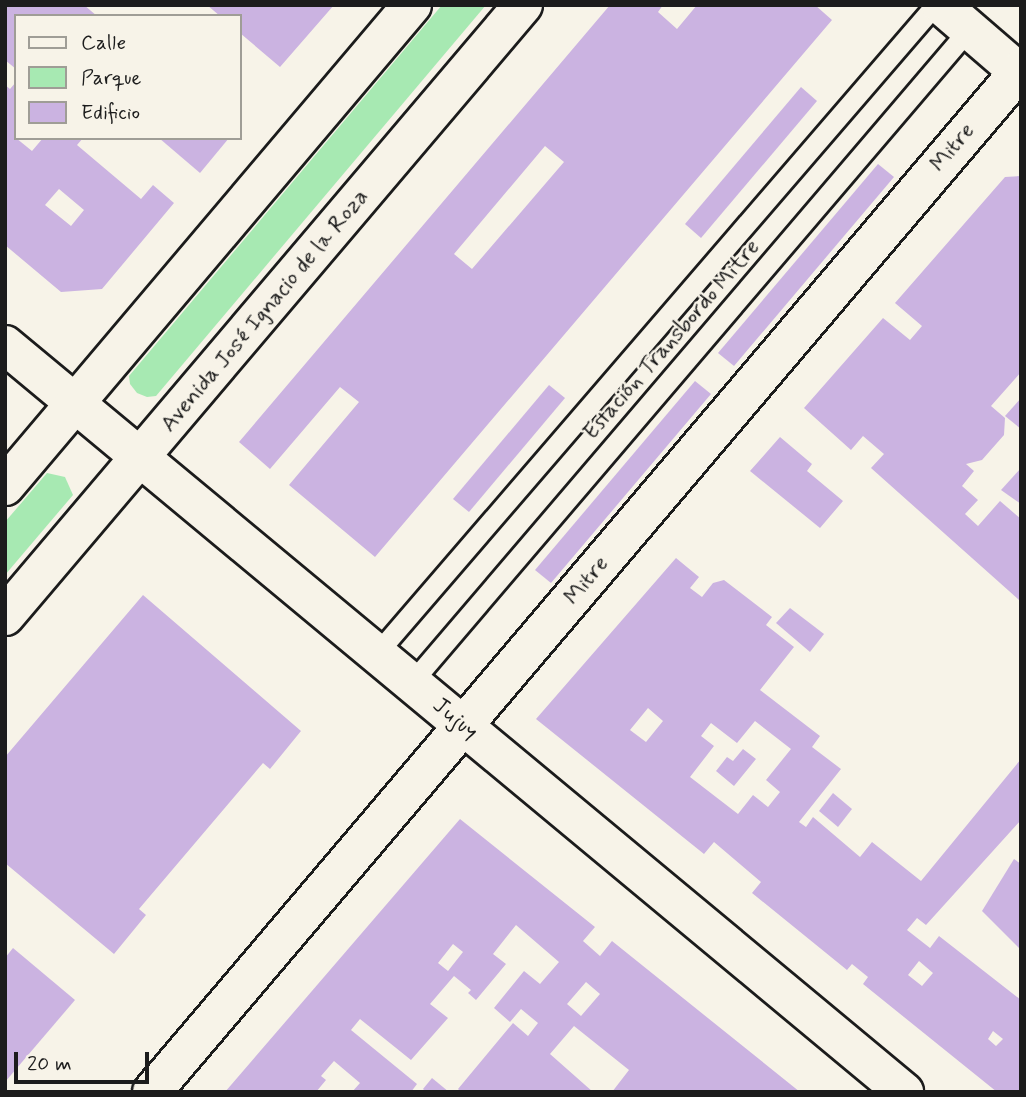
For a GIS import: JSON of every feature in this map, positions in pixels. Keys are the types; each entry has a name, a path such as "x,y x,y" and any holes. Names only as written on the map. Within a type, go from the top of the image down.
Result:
{"street":[{"path":"5,486 412,5"},
{"name":"Avenida José Ignacio de la Roza","path":"5,616 523,5"},
{"path":"955,17 1020,72"},
{"name":"Mitre","path":"152,1092 1020,72"},
{"name":"Jujuy","path":"5,345 904,1092"}],"lane":[{"name":"Estación Transbordo Mitre","path":"377,653 935,5"},
{"name":"Estación Transbordo Mitre","path":"411,682 955,17"}],"green space":[{"path":"442,5 486,5 156,396 147,397 137,393 130,384 129,376"},
{"path":"47,473 65,477 73,495 5,575 5,522"}],"building":[{"path":"8,5 84,5 95,14 14,14 14,67 5,60 5,9"},
{"path":"207,5 334,5 280,67 242,35 242,14 218,14"},
{"path":"610,5 663,5 658,12 677,29 697,5 815,5 832,20 375,557 289,485 359,402 340,387 270,469 239,442","holes":["545,146 564,162 472,269 454,254"]},
{"path":"14,84 14,140 18,140 32,151 41,140 81,140 77,145 141,199 153,185 174,203 102,289 61,292 5,245 5,85 10,89","holes":["59,189 84,210 71,226 45,205"]},
{"path":"801,87 817,101 701,238 685,224"},
{"path":"161,140 227,140 200,173"},
{"path":"878,164 894,177 734,366 718,353"},
{"path":"1021,176 1021,372 991,406 1005,418 1004,435 982,460 966,464 974,471 962,486 978,500 965,514 978,526 1000,501 1021,519 1019,600 871,468 884,454 863,436 851,450 804,408 883,318 910,340 922,326 895,303 1005,177"},
{"path":"695,381 711,394 551,583 535,570"},
{"path":"549,385 565,398 469,512 453,499"},
{"path":"1021,398 1021,429 1005,416"},
{"path":"780,437 812,464 807,471 843,501 820,528 750,471"},
{"path":"1021,468 1021,504 1001,490"},
{"path":"676,558 699,577 690,588 702,597 713,583 724,580 772,617 766,625 794,647 760,690 820,736 812,747 841,769 799,822 806,827 813,817 860,857 872,842 921,881 1021,759 1021,820 926,925 917,918 907,930 930,948 939,936 1021,1000 1021,1092 997,1092 863,984 868,977 852,964 847,970 752,893 761,882 714,842 704,854 536,719","holes":["648,708 663,721 646,742 630,730","755,721 791,749 766,780 780,792 768,807 753,795 738,814 690,777 714,746 701,736 711,723 737,743","919,961 933,973 922,986 908,975","993,1031 1003,1039 996,1046 988,1039"]},
{"path":"143,595 301,731 270,769 263,763 139,909 146,915 114,954 5,863 5,757"},
{"path":"790,608 824,634 810,652 776,623"},
{"path":"743,749 756,759 734,786 716,771 727,757 733,761"},
{"path":"833,793 852,809 838,827 819,811"},
{"path":"460,819 595,927 583,941 600,956 612,941 800,1092 612,1092 629,1070 574,1026 550,1054 593,1092 461,1092 458,1089 513,1023 528,1036 538,1023 521,1009 510,1022 494,1008 524,971 540,984 559,962 516,925 493,954 506,964 476,1000 468,993 471,990 454,976 430,1004 448,1018 411,1060 360,1019 351,1030 417,1084 411,1092 352,1092 360,1083 334,1061 321,1076 326,1080 316,1092 225,1092","holes":["453,944 463,952 448,971 438,963","586,982 600,994 581,1016 567,1004"]},
{"path":"1014,859 1021,864 1021,950 982,911"},
{"path":"13,948 75,1000 5,1082 5,958"},
{"path":"432,1078 449,1092 426,1092 423,1089"}]}
